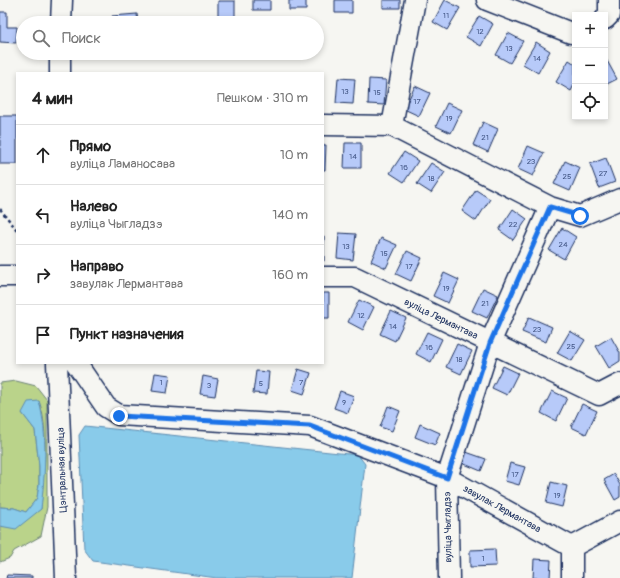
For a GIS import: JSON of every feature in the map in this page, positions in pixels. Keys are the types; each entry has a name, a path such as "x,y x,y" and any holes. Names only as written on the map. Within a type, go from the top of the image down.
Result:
{"street":[{"path":"62,0 62,16"},
{"path":"392,126 415,0"},
{"path":"486,0 572,33"},
{"path":"608,16 609,0"},
{"path":"60,60 60,72"},
{"path":"324,125 392,126 550,207 580,216 620,198"},
{"name":"вуліца Чыгладзэ","path":"449,578 447,478 490,343 550,207"},
{"path":"0,276 16,276"},
{"name":"вуліца Лермантава","path":"324,277 355,277 599,396 620,384"},
{"name":"Цэнтральная вуліца","path":"57,364 66,578"},
{"name":"завулак Лермантава","path":"77,364 106,407 119,416 310,426 447,478 572,547"},
{"path":"572,578 572,547 620,521"}],"path":[{"path":"0,209 16,229"}],"green space":[{"path":"16,381 36,386 47,400 47,507 41,536 14,551 10,558 0,562 0,526 11,527 41,509 45,440 39,401 22,413 35,430 39,466 37,498 26,512 14,508 0,507 0,383"}],"water":[{"path":"39,401 45,441 44,482 41,509 16,529 0,526 0,507 14,508 26,512 37,498 39,466 35,430 22,413 28,402"},
{"path":"85,426 358,455 365,464 352,578 217,578 93,561 84,549 79,435"}],"building":[{"path":"253,0 270,0 270,10 253,10"},
{"path":"289,0 306,0 306,10 289,10"},
{"path":"335,0 352,0 352,13 335,13"},
{"path":"383,0 400,0 400,8 383,8"},
{"path":"445,0 460,8 447,30 433,22"},
{"path":"218,1 235,1 235,16 218,16"},
{"path":"0,12 7,12 7,27 16,27 16,43 0,42"},
{"path":"137,14 137,16 112,16"},
{"path":"479,16 493,24 481,46 466,37"},
{"path":"508,33 523,41 510,63 496,55"},
{"path":"536,42 550,51 538,73 523,64"},
{"path":"569,60 572,62 571,91 556,82"},
{"path":"608,62 617,79 608,84"},
{"path":"338,78 355,79 353,104 336,103"},
{"path":"369,79 386,80 384,105 368,104"},
{"path":"415,86 430,93 419,116 404,109"},
{"path":"447,103 462,110 451,133 436,126"},
{"path":"0,116 16,116 16,164 0,164"},
{"path":"483,122 498,129 488,152 473,145"},
{"path":"345,143 361,143 361,168 344,168"},
{"path":"324,145 326,145 325,170"},
{"path":"528,146 544,153 533,176 518,169"},
{"path":"404,152 418,161 404,182 390,173"},
{"path":"606,158 615,182 599,188 590,164"},
{"path":"565,161 580,168 570,191 554,184"},
{"path":"431,163 445,172 431,193 417,184"},
{"path":"476,190 490,199 476,221 462,211"},
{"path":"513,209 527,219 513,240 499,230"},
{"path":"562,228 576,237 564,259 549,250"},
{"path":"339,233 356,234 353,260 337,258"},
{"path":"381,238 397,245 386,268 371,261"},
{"path":"407,251 422,258 411,281 396,274"},
{"path":"444,273 459,280 448,303 433,296"},
{"path":"483,288 498,295 487,318 472,311"},
{"path":"324,293 329,293 329,318 324,318"},
{"path":"359,300 374,307 363,330 348,322"},
{"path":"391,311 406,318 395,341 380,334"},
{"path":"529,317 552,327 546,342 522,332"},
{"path":"570,331 585,340 572,361 557,353"},
{"path":"427,332 442,339 431,362 416,354"},
{"path":"611,337 620,353 620,361 609,368 596,346"},
{"path":"457,344 472,351 461,374 446,367"},
{"path":"503,366 518,373 507,395 492,388"},
{"path":"298,369 311,373 304,394 292,390"},
{"path":"256,371 269,372 267,394 253,393"},
{"path":"155,373 170,375 167,393 152,391"},
{"path":"203,376 218,379 215,396 200,394"},
{"path":"340,391 354,396 348,413 334,408"},
{"path":"552,391 567,398 556,421 541,413"},
{"path":"582,404 597,411 586,434 571,427"},
{"path":"388,406 400,411 392,431 380,427"},
{"path":"420,424 440,433 435,445 415,437"},
{"path":"466,452 486,459 481,471 462,463"},
{"path":"510,463 525,467 519,485 505,481"},
{"path":"614,474 620,485 620,497 615,500 604,480"},
{"path":"551,482 567,486 562,507 546,503"},
{"path":"495,549 496,566 470,567 470,550"},
{"path":"534,559 551,560 550,578 533,578"},
{"path":"7,575 32,576 32,578 6,578"}],"route":[{"path":"119,416 310,426 447,478 490,343 550,207 580,216"}]}
